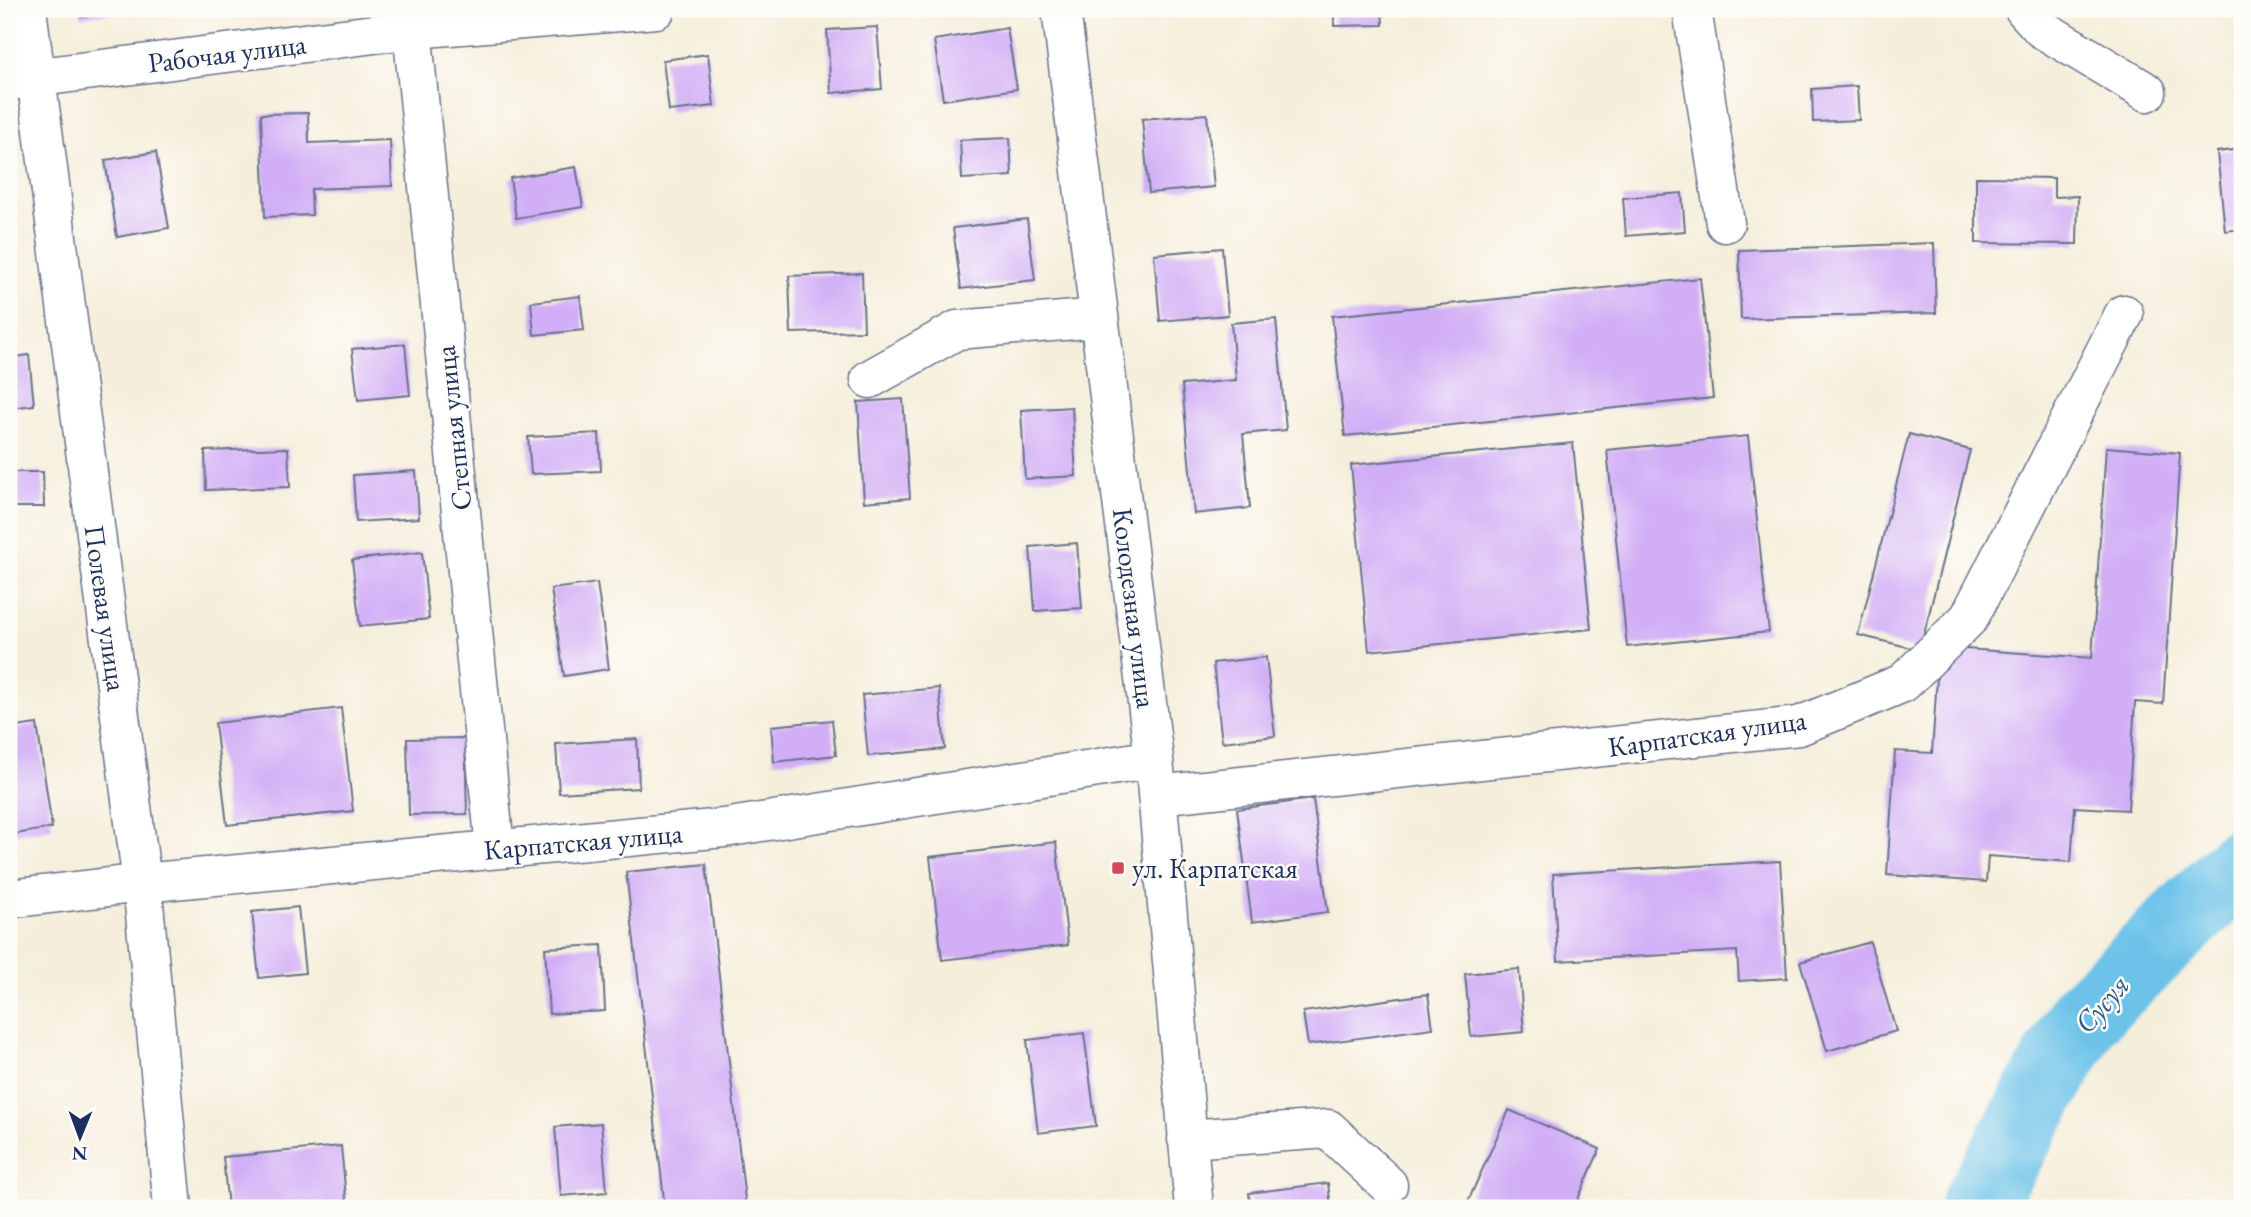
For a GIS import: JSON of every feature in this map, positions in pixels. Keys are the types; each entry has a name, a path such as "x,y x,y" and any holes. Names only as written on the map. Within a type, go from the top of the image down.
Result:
{"street":[{"name":"Полевая улица","path":"27,9 22,79 142,883 173,1208"},
{"name":"Рабочая улица","path":"22,79 412,19 656,9"},
{"name":"Колодезная улица","path":"1061,9 1156,777 1194,1208"},
{"path":"1692,9 1726,223"},
{"path":"2024,9 2042,29 2147,92"},
{"name":"Степная улица","path":"412,19 495,848"},
{"name":"Карпатская улица","path":"9,899 142,883 724,828 1156,777 1799,726 1903,683 1969,618 2124,314"},
{"path":"870,379 957,330 1099,318"},
{"path":"1187,1139 1328,1129 1388,1185"}],"building":[{"path":"80,9 132,9 133,10 81,17"},
{"path":"1334,9 1382,9 1383,25 1334,26"},
{"path":"877,27 882,89 831,93 827,30"},
{"path":"1007,28 1017,89 943,100 934,40"},
{"path":"708,54 714,106 669,111 663,60"},
{"path":"1857,86 1859,120 1813,122 1812,89"},
{"path":"308,113 309,143 390,140 392,186 311,189 312,215 265,217 261,114"},
{"path":"1207,114 1214,187 1149,193 1142,119"},
{"path":"1010,138 1012,176 962,179 960,140"},
{"path":"2242,149 2242,229 2225,231 2217,152"},
{"path":"156,152 169,228 117,237 105,160"},
{"path":"576,167 583,207 516,218 510,178"},
{"path":"1976,177 2054,178 2054,197 2078,196 2077,244 1976,243"},
{"path":"1682,193 1685,231 1626,236 1623,198"},
{"path":"1027,219 1035,280 961,289 953,228"},
{"path":"9,243 14,274 9,275"},
{"path":"1934,243 1936,313 1741,319 1739,250"},
{"path":"1222,248 1228,315 1160,321 1154,254"},
{"path":"862,273 864,331 791,333 789,276"},
{"path":"1700,278 1713,398 1345,436 1332,316"},
{"path":"580,296 584,330 534,335 531,302"},
{"path":"1276,319 1286,430 1243,434 1250,508 1194,514 1182,385 1236,380 1231,323"},
{"path":"405,344 410,395 358,400 352,349"},
{"path":"29,355 34,405 9,408 9,358"},
{"path":"903,399 910,498 864,502 858,402"},
{"path":"1072,407 1076,476 1025,479 1021,410"},
{"path":"599,433 601,471 531,474 528,437"},
{"path":"1909,434 1970,450 1920,650 1858,635"},
{"path":"1748,436 1769,632 1627,647 1607,450"},
{"path":"1573,443 1591,629 1369,651 1351,465"},
{"path":"2106,447 2180,453 2163,704 2135,702 2128,810 2075,807 2071,862 1988,856 1986,882 1887,875 1895,751 1932,753 1939,647 2092,658"},
{"path":"288,448 290,487 206,490 205,451"},
{"path":"416,471 419,518 356,522 353,475"},
{"path":"9,472 43,472 44,507 9,507"},
{"path":"1077,543 1082,608 1035,611 1030,547"},
{"path":"422,552 429,619 360,626 352,560"},
{"path":"597,583 609,669 564,676 551,589"},
{"path":"1266,657 1275,736 1222,742 1213,663"},
{"path":"939,688 945,749 868,756 862,695"},
{"path":"341,708 353,811 227,825 215,723"},
{"path":"832,720 836,755 774,762 771,726"},
{"path":"37,724 52,828 9,835 9,728"},
{"path":"465,738 467,814 409,815 407,739"},
{"path":"637,739 639,788 559,793 556,744"},
{"path":"1313,799 1328,912 1252,922 1237,809"},
{"path":"1056,842 1068,945 942,960 930,857"},
{"path":"1780,861 1787,978 1739,981 1737,951 1558,961 1553,874"},
{"path":"706,864 746,1208 665,1208 626,872"},
{"path":"298,907 305,973 259,978 252,912"},
{"path":"1870,942 1896,1031 1827,1051 1800,962"},
{"path":"602,945 605,1011 549,1014 545,948"},
{"path":"1519,969 1524,1032 1471,1037 1465,974"},
{"path":"1428,994 1433,1028 1308,1045 1303,1012"},
{"path":"1084,1033 1096,1126 1038,1133 1027,1040"},
{"path":"1509,1110 1600,1149 1574,1208 1465,1208"},
{"path":"601,1123 607,1192 561,1196 555,1127"},
{"path":"341,1146 347,1208 228,1208 223,1157"},
{"path":"1328,1183 1331,1208 1251,1208 1249,1193"}],"waterway":[{"name":"Сусуя","path":"1976,1208 2084,1016 2242,864"}],"place":[{"name":"ул. Карпатская","path":"1118,868"}]}
